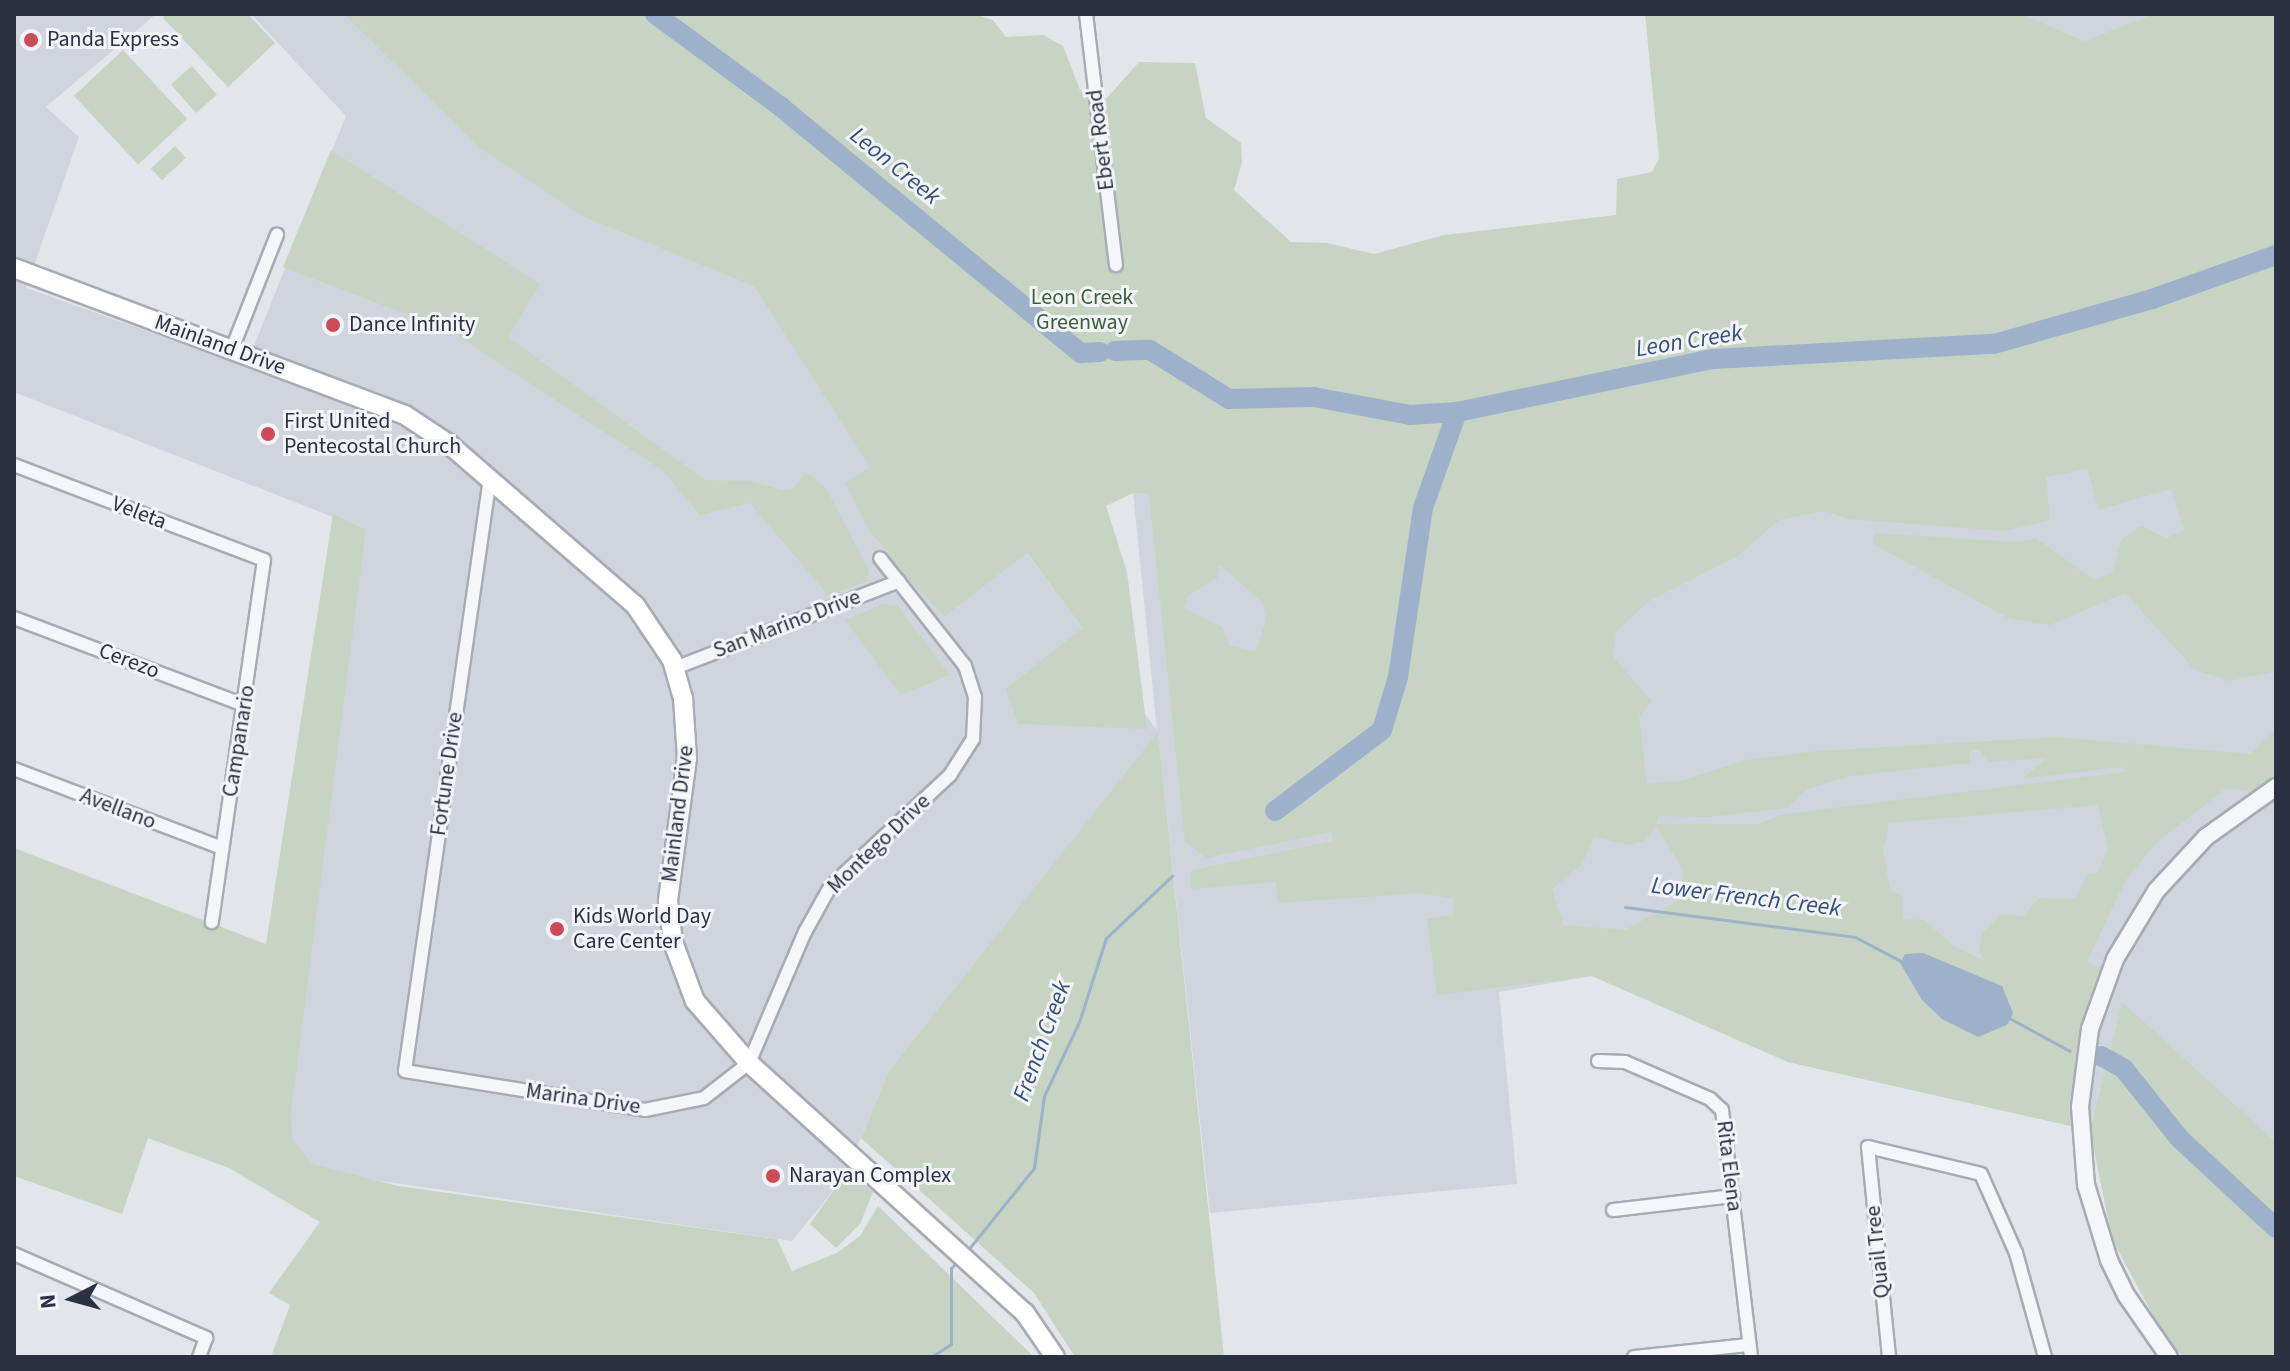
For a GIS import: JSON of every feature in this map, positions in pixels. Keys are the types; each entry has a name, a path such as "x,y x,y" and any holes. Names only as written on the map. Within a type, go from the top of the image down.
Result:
{"main road":[{"name":"Mainland Drive","path":"14,268 405,415 490,478 635,605 675,668 687,738 669,880 673,942 695,1001 749,1063 1025,1313 1055,1357"}],"street":[{"name":"Ebert Road","path":"1086,14 1116,265"},
{"path":"232,349 277,235"},
{"name":"Veleta","path":"14,465 264,560"},
{"name":"Fortune Drive","path":"405,1071 490,478"},
{"path":"880,558 899,581"},
{"name":"Campanario","path":"212,922 264,560"},
{"name":"San Marino Drive","path":"675,668 899,581"},
{"name":"Montego Drive","path":"749,1063 824,896 844,871 950,775 973,739 976,718 965,666 899,581"},
{"name":"Cerezo","path":"14,618 244,705"},
{"name":"Avellano","path":"14,769 222,848"},
{"path":"2169,1357 2126,1295 2096,1223 2081,1146 2086,1049 2105,982 2156,891 2206,837 2276,787"},
{"name":"Rita Elena","path":"1598,1061 1625,1062 1718,1105 1725,1120 1750,1351"},
{"name":"Marina Drive","path":"405,1071 645,1110 704,1098 749,1063"},
{"name":"Quail Tree","path":"1889,1357 1868,1147 1981,1174 2016,1253 2045,1357"},
{"path":"1613,1210 1733,1196"},
{"path":"14,1254 206,1338 199,1357"},
{"path":"1634,1357 1750,1351"}],"shaded area":[{"path":"14,14 156,14 46,107 79,137 26,288 246,366 346,116 251,14 347,14 809,281 921,410 1157,730 1133,493 1407,509 2276,443 2276,1142 2122,1003 2090,1130 1788,1062 1592,976 1499,992 1517,1184 1210,1213 1158,733 888,1072 845,1176 792,1241 272,1165 366,530 14,392"},
{"path":"2022,14 2276,14 2085,41"}],"green space":[{"path":"166,14 248,14 275,43 228,87 163,18"},
{"name":"Leon Creek Greenway","path":"344,14 973,14 993,20 1006,37 1043,35 1063,46 1080,90 1105,100 1139,62 1195,63 1206,118 1241,143 1242,162 1234,190 1291,242 1327,243 1374,254 1444,235 1616,215 1617,179 1652,172 1659,158 1645,14 2022,14 2085,41 2154,14 2276,14 2276,671 2230,681 2195,670 2125,593 2050,625 2010,619 1873,544 1875,533 2015,542 2036,538 2094,580 2112,573 2122,539 2141,526 2167,538 2184,530 2171,489 2098,510 2088,469 2046,477 2050,520 2005,531 1848,519 1825,511 1779,520 1738,556 1649,601 1616,632 1613,657 1652,701 1639,717 1647,784 1684,780 1746,760 1818,751 2056,737 2250,754 2276,730 2276,780 2256,791 2225,789 2156,843 2125,881 2087,962 2101,967 2079,1036 2071,1126 1788,1062 1592,976 1437,995 1427,919 1453,915 1453,899 1421,893 1278,903 1276,882 1190,889 1192,870 1333,841 1331,832 1207,858 1185,842 1149,494 1133,493 1106,506 1127,572 1147,729 1018,724 1006,689 1082,628 1027,553 945,616 885,557 888,552 869,531 845,483 870,467 754,286 584,217 481,149","holes":["1220,565 1263,603 1266,620 1256,651 1230,646 1222,627 1184,608 1188,596 1217,578","1979,749 1988,762 2047,758 2022,779 2123,767 2125,772 1785,814 1757,824 1656,824 1658,816 1708,817 1787,808 1807,789 1851,776 1969,763 1970,752","2098,805 2108,850 2097,873 2087,875 2075,899 2039,898 2023,916 2002,914 1982,933 1979,952 1986,962 1954,946 1924,920 1903,919 1902,896 1890,890 1883,851 1889,823","1656,826 1682,868 1683,898 1625,930 1563,925 1552,889 1582,864 1594,837 1629,845 1645,841"]},
{"path":"123,50 187,119 138,164 74,96"},
{"path":"192,66 217,95 196,113 171,84"},
{"path":"175,146 186,158 162,180 151,169"},
{"path":"331,150 540,284 508,337 705,480 749,481 782,490 793,489 806,472 826,488 869,570 866,582 828,595 750,503 700,515 662,470 450,331 283,267"},
{"path":"333,514 366,530 291,1112 292,1139 313,1164 398,1186 777,1239 792,1271 837,1253 860,1236 878,1206 1034,1357 271,1357 290,1305 269,1293 320,1222 229,1168 148,1138 122,1214 14,1176 14,848 266,944"},
{"path":"884,604 898,606 950,675 901,695 845,620"},
{"path":"1158,732 1224,1357 1075,1357 1034,1293 861,1138 888,1072"},
{"path":"2122,1002 2276,1142 2276,1357 2183,1357 2163,1334 2112,1239 2090,1130"},
{"path":"848,1170 873,1192 860,1224 836,1248 810,1224"}],"water":[{"path":"1923,953 2002,986 2013,1013 2007,1025 1978,1037 1942,1019 1922,1000 1900,963 1905,954"}],"waterway":[{"name":"Leon Creek","path":"655,14 781,107 1081,353 1100,352"},
{"name":"Leon Creek","path":"1115,351 1150,350 1229,399 1314,397 1410,415 1457,412 1713,359 1994,344 2152,299 2276,255"},
{"name":"French Creek","path":"1275,811 1382,730 1398,677 1423,508 1457,412"},
{"name":"French Creek","path":"967,1251 1034,1168 1044,1096 1079,1022 1106,938 1172,876"},
{"name":"Lower French Creek","path":"1625,907 1855,937 1901,961"},
{"name":"Lower French Creek","path":"2009,1018 2070,1051"},
{"name":"Lower French Creek","path":"2101,1056 2124,1069 2179,1138 2276,1228"},
{"name":"French Creek","path":"931,1357 951,1344 951,1268 957,1262"}],"place":[{"name":"Panda Express","path":"31,40"},
{"name":"Dance Infinity","path":"333,325"},
{"name":"First United Pentecostal Church","path":"268,434"},
{"name":"Kids World Day Care Center","path":"557,929"},
{"name":"Narayan Complex","path":"773,1176"}]}
